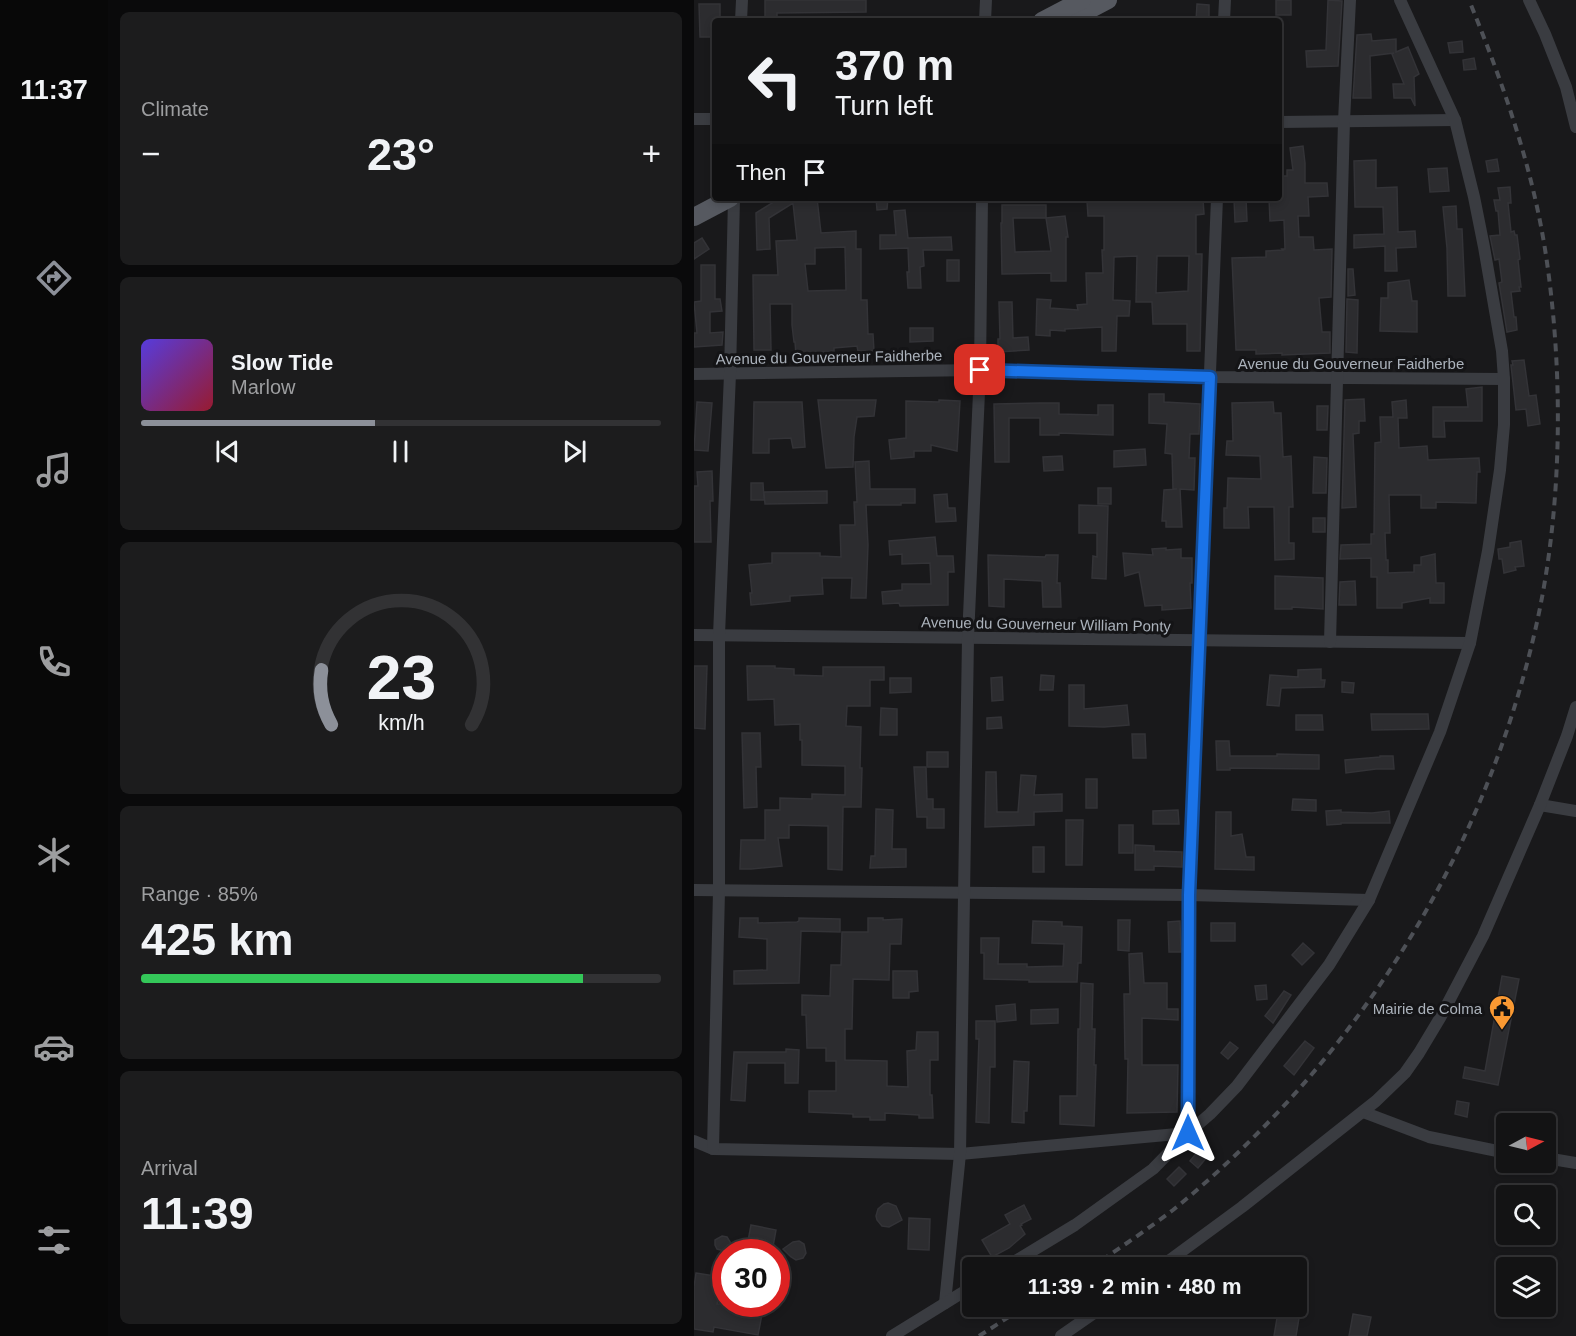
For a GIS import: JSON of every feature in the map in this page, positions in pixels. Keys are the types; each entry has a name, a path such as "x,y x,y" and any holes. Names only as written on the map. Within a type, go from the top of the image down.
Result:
{"main road":[{"path":"1048,18 1082,0"},
{"path":"1074,18 1108,0"},
{"path":"694,203 712,194"},
{"path":"694,217 726,201"}],"street":[{"path":"741,18 742,0"},
{"path":"985,18 986,0"},
{"path":"1224,18 1225,0"},
{"path":"1330,642 1344,121 1350,0"},
{"path":"1022,1257 1075,1225 1153,1169 1237,1086 1329,965 1369,900 1440,732 1470,643 1488,551 1500,470 1504,424 1502,351 1484,247 1456,120 1400,0"},
{"path":"1529,0 1571,88 1576,127"},
{"path":"694,119 712,119"},
{"path":"1282,122 1456,120"},
{"path":"713,1149 719,891 719,635 730,374 732,201"},
{"path":"945,1303 960,1154 968,638 980,370 982,201"},
{"path":"1188,1133 1189,895 1217,201"},
{"name":"Avenue du Gouverneur Faidherbe","path":"694,374 980,370 1210,377 1504,379"},
{"name":"Avenue du Gouverneur William Ponty","path":"694,634 1470,643"},
{"path":"1174,1257 1363,1112 1405,1073 1440,1018 1483,936 1540,805 1576,707"},
{"path":"1540,805 1576,811"},
{"path":"694,890 1189,895 1369,900"},
{"path":"1363,1112 1429,1137 1496,1151"},
{"path":"694,1141 713,1149 960,1154 1188,1133"},
{"path":"1556,1159 1576,1162"},
{"path":"892,1336 962,1293"},
{"path":"1061,1336 1088,1317"}],"building":[{"path":"765,0 866,0 866,12 777,13 777,18 765,18"},
{"path":"1276,0 1291,0 1291,15 1276,15"},
{"path":"1328,0 1342,1 1338,66 1307,67 1306,51 1326,50"},
{"path":"699,4 720,4 720,18 712,18 712,37 700,37"},
{"path":"1197,4 1209,5 1209,18 1196,18"},
{"path":"1371,34 1372,41 1396,39 1396,52 1408,47 1419,74 1414,77 1415,106 1411,98 1394,98 1393,84 1404,84 1392,54 1394,53 1370,56 1371,98 1353,98 1357,35"},
{"path":"1462,41 1463,52 1450,53 1448,43"},
{"path":"1474,58 1476,69 1464,70 1463,60"},
{"path":"1303,146 1305,183 1327,183 1328,196 1308,197 1309,216 1298,216 1299,237 1313,237 1314,250 1332,249 1331,297 1319,298 1322,332 1330,332 1330,353 1282,355 1282,353 1256,354 1256,350 1236,350 1232,258 1266,257 1266,251 1285,249 1284,220 1270,221 1269,201 1282,201 1282,176 1287,176 1287,170 1293,170 1290,148"},
{"path":"1497,159 1499,171 1488,172 1486,161"},
{"path":"1376,160 1376,188 1397,187 1398,232 1415,231 1416,247 1396,248 1397,271 1385,271 1385,246 1354,248 1354,235 1384,234 1383,207 1355,207 1354,161"},
{"path":"1447,168 1449,191 1430,192 1428,169"},
{"path":"1510,187 1511,203 1508,203 1511,232 1514,231 1517,235 1521,287 1519,287 1520,291 1511,292 1517,330 1507,332 1499,283 1502,282 1499,259 1495,260 1490,236 1500,235 1498,211 1496,211 1494,200 1500,200 1498,188"},
{"path":"775,201 817,201 821,233 856,231 856,249 861,249 861,300 867,300 868,334 873,334 874,351 858,351 857,346 796,355 792,304 770,304 771,350 754,350 753,275 778,275 776,241 797,240 793,203 769,218 770,249 757,250 756,213","holes":["845,247 846,290 808,291 805,264 815,264 815,248"]},
{"path":"876,201 888,201 887,209 877,210"},
{"path":"1087,201 1203,201 1204,214 1196,215 1196,254 1202,254 1200,351 1187,351 1187,324 1153,324 1152,302 1136,302 1137,256 1114,257 1113,300 1130,301 1129,316 1117,316 1116,351 1102,351 1102,327 1065,329 1065,331 1050,330 1050,336 1036,335 1037,299 1051,300 1050,308 1078,310 1077,305 1087,304 1086,273 1103,273 1104,216 1088,216","holes":["1157,256 1189,256 1188,291 1156,293"]},
{"path":"1234,201 1246,201 1247,221 1235,222"},
{"path":"1002,205 1046,205 1046,218 1065,216 1068,237 1066,237 1066,281 1051,281 1051,273 1002,274","holes":["1013,218 1046,218 1051,251 1015,252"]},
{"path":"1456,206 1457,229 1462,229 1465,296 1448,296 1443,207"},
{"path":"905,210 908,238 951,237 952,250 923,250 924,266 920,267 921,288 908,288 908,248 880,249 880,235 896,235 894,211"},
{"path":"702,238 709,249 694,259 694,243"},
{"path":"947,260 959,260 959,281 947,281"},
{"path":"701,265 715,265 715,299 720,299 722,311 710,312 710,333 723,332 722,345 694,347 694,333 697,333 694,302 701,301"},
{"path":"1348,269 1353,269 1355,295 1348,296"},
{"path":"1409,280 1412,301 1417,301 1417,332 1380,331 1381,298 1388,298 1388,283"},
{"path":"1347,299 1358,300 1357,353 1346,352"},
{"path":"999,302 1012,302 1013,338 1028,337 1029,350 998,352"},
{"path":"910,328 933,328 933,341 910,342"},
{"path":"1524,360 1529,396 1536,395 1540,424 1528,426 1526,409 1516,410 1511,365 1513,365 1512,361"},
{"path":"1482,387 1482,421 1444,421 1445,437 1433,437 1433,407 1468,407 1466,389"},
{"path":"1149,394 1164,394 1164,402 1200,404 1199,434 1190,434 1189,458 1195,458 1194,490 1180,489 1182,527 1166,527 1166,521 1162,521 1164,490 1177,489 1173,489 1172,454 1165,453 1167,424 1149,423"},
{"path":"1364,399 1365,421 1359,421 1359,433 1353,434 1356,507 1342,508 1345,400"},
{"path":"818,400 876,400 874,416 857,417 853,467 826,468"},
{"path":"939,400 960,401 957,451 931,445 931,451 914,451 914,457 891,459 889,440 906,438 906,401 939,402"},
{"path":"1406,400 1407,418 1398,418 1399,448 1427,446 1428,460 1479,458 1480,472 1477,472 1476,503 1436,502 1436,508 1421,508 1421,495 1389,495 1390,533 1385,533 1388,573 1414,572 1414,565 1421,565 1421,557 1435,554 1436,583 1444,583 1444,603 1430,603 1430,598 1402,603 1402,608 1377,608 1377,577 1371,577 1371,558 1340,559 1341,545 1371,544 1371,534 1374,534 1375,443 1381,442 1380,417 1393,417 1392,402"},
{"path":"697,402 712,403 708,451 694,450"},
{"path":"754,402 802,402 805,447 793,448 791,438 769,439 769,453 753,453"},
{"path":"1273,402 1274,413 1281,413 1283,457 1291,456 1293,507 1289,507 1289,543 1294,543 1294,559 1275,560 1274,507 1248,507 1249,528 1224,528 1228,478 1261,479 1260,456 1226,455 1227,441 1233,441 1232,403"},
{"path":"1059,403 1059,414 1098,415 1098,405 1113,405 1113,435 1059,433 1059,435 1040,435 1040,418 1009,418 1009,462 995,462 994,404"},
{"path":"1317,406 1328,406 1327,430 1317,430"},
{"path":"1145,449 1146,465 1114,467 1114,451"},
{"path":"1062,456 1063,470 1044,471 1043,457"},
{"path":"1314,457 1327,458 1326,493 1313,493"},
{"path":"869,461 870,489 915,489 915,503 866,505 868,545 866,598 851,598 852,578 822,578 823,594 790,596 790,601 751,605 749,565 772,563 772,553 820,553 820,556 841,557 840,525 855,525 854,502 857,502 855,462"},
{"path":"712,471 711,542 694,542 694,486 698,486 697,472"},
{"path":"751,483 763,483 764,500 751,500"},
{"path":"1098,488 1111,488 1111,504 1098,504"},
{"path":"827,491 827,503 765,504 764,492"},
{"path":"947,494 948,508 955,508 956,521 936,522 934,495"},
{"path":"1079,505 1108,506 1106,579 1092,578 1093,556 1097,557 1097,533 1079,533"},
{"path":"1313,518 1325,518 1325,532 1313,532"},
{"path":"935,537 937,556 953,556 954,572 948,572 948,605 883,604 882,592 902,590 902,584 931,584 930,563 902,564 902,554 890,555 889,541"},
{"path":"1521,541 1524,566 1515,567 1516,570 1504,573 1498,549 1510,547 1510,543"},
{"path":"1166,548 1166,550 1181,549 1181,558 1192,558 1191,608 1162,610 1162,605 1145,606 1139,572 1125,576 1123,553 1153,555 1152,549"},
{"path":"988,555 1045,557 1046,555 1058,555 1057,583 1060,583 1061,607 1043,607 1042,581 1004,579 1004,607 989,606"},
{"path":"1275,576 1323,578 1323,609 1292,607 1292,609 1275,609"},
{"path":"1355,581 1356,605 1339,605 1340,582"},
{"path":"694,666 707,666 705,729 694,728"},
{"path":"747,666 775,666 775,668 794,669 794,675 823,676 823,667 884,667 884,680 870,680 870,706 847,706 846,726 861,727 861,807 843,807 842,870 828,869 828,826 789,825 789,838 778,838 782,866 740,869 741,840 765,840 765,810 780,810 780,798 812,799 812,794 845,795 845,766 802,765 800,724 775,725 774,699 748,700"},
{"path":"1321,669 1321,680 1325,680 1324,687 1281,688 1279,706 1267,705 1270,675 1298,677 1298,670"},
{"path":"1041,675 1054,676 1053,690 1040,690"},
{"path":"1002,677 1003,700 992,701 991,678"},
{"path":"890,678 911,678 911,692 890,693"},
{"path":"1342,682 1354,683 1353,693 1342,692"},
{"path":"1069,685 1084,685 1084,709 1127,705 1129,725 1069,726"},
{"path":"881,708 897,709 897,735 880,735"},
{"path":"1371,714 1428,714 1429,729 1372,730"},
{"path":"1296,715 1322,715 1323,730 1296,730"},
{"path":"1001,717 1002,728 987,729 987,718"},
{"path":"742,733 760,733 761,767 756,767 757,807 744,808"},
{"path":"1132,734 1145,734 1146,758 1133,758"},
{"path":"1216,741 1229,741 1230,756 1319,755 1319,769 1230,768 1230,770 1217,770"},
{"path":"927,752 948,752 948,767 927,767"},
{"path":"1393,756 1394,769 1346,773 1345,760"},
{"path":"914,767 926,767 927,799 933,799 933,809 944,809 944,828 927,828 927,817 917,817"},
{"path":"986,772 996,772 997,812 1018,812 1021,775 1036,776 1034,795 1062,794 1062,811 1034,812 1034,825 985,827"},
{"path":"1086,779 1097,779 1097,808 1086,808"},
{"path":"1293,799 1316,800 1316,811 1292,810"},
{"path":"876,809 893,810 892,849 906,849 906,867 870,868 871,856 875,856"},
{"path":"1178,810 1179,824 1153,824 1153,811"},
{"path":"1341,810 1341,812 1372,813 1389,811 1390,823 1327,825 1326,811"},
{"path":"1216,812 1231,812 1231,836 1242,834 1246,857 1254,857 1254,870 1215,869"},
{"path":"1066,820 1083,820 1082,865 1066,865"},
{"path":"1119,825 1133,825 1133,853 1119,853"},
{"path":"1135,845 1154,846 1154,851 1182,852 1182,867 1154,866 1154,870 1135,870"},
{"path":"1033,847 1044,847 1044,872 1033,872"},
{"path":"740,918 758,918 758,923 797,922 799,918 840,919 840,932 801,931 799,983 734,984 734,971 767,970 767,939 739,937"},
{"path":"868,918 902,919 901,944 890,944 889,980 853,979 852,1029 845,1029 845,1060 887,1061 887,1086 908,1087 907,1051 916,1050 917,1032 938,1032 938,1060 930,1060 930,1095 932,1095 933,1118 885,1113 885,1120 870,1120 870,1117 853,1117 853,1114 809,1112 809,1091 836,1091 836,1061 826,1061 826,1048 807,1048 806,1015 802,1015 802,995 830,996 831,965 841,965 842,932 868,932"},
{"path":"1118,920 1130,920 1129,951 1118,950"},
{"path":"1033,921 1062,922 1062,926 1082,927 1081,963 1078,963 1077,982 984,979 984,953 981,953 981,938 999,938 998,964 1027,964 1027,967 1063,966 1064,944 1032,943"},
{"path":"1180,921 1181,952 1169,952 1168,922"},
{"path":"1211,923 1235,923 1235,941 1211,941"},
{"path":"1303,943 1314,953 1302,965 1292,955"},
{"path":"1142,953 1144,983 1167,983 1167,1009 1178,1009 1178,1020 1142,1018 1142,1065 1178,1065 1177,1112 1127,1113 1128,1059 1125,1059 1124,994 1130,994 1129,954"},
{"path":"893,971 917,971 918,991 909,992 909,998 893,998"},
{"path":"1502,976 1519,979 1498,1085 1463,1078 1465,1067 1485,1071"},
{"path":"1081,983 1093,984 1092,1029 1095,1029 1094,1065 1096,1065 1094,1126 1060,1124 1060,1096 1077,1096"},
{"path":"1266,985 1267,999 1257,1000 1255,986"},
{"path":"1284,991 1291,995 1273,1023 1265,1016"},
{"path":"1015,1004 1016,1020 997,1022 996,1006"},
{"path":"1058,1009 1058,1023 1031,1024 1031,1010"},
{"path":"976,1021 995,1021 995,1067 990,1067 989,1123 976,1122 979,1039 976,1039"},
{"path":"1305,1041 1314,1048 1294,1075 1284,1066"},
{"path":"1230,1042 1238,1048 1228,1059 1221,1053"},
{"path":"786,1049 799,1050 798,1083 785,1083 785,1063 747,1063 745,1101 731,1100 734,1052 786,1052"},
{"path":"1014,1061 1029,1062 1027,1111 1024,1111 1024,1123 1012,1122"},
{"path":"1457,1101 1469,1103 1467,1117 1455,1114"},
{"path":"1199,1150 1207,1157 1198,1168 1190,1161"},
{"path":"1179,1167 1186,1174 1174,1186 1167,1179"},
{"path":"888,1203 896,1206 902,1220 889,1227 882,1226 876,1216 878,1209"},
{"path":"1024,1205 1031,1219 1020,1226 1025,1234 1009,1248 992,1257 982,1240 1010,1224 1005,1215"},
{"path":"909,1218 930,1219 929,1250 908,1249"},
{"path":"751,1225 776,1230 774,1239 748,1239"},
{"path":"799,1241 804,1244 806,1253 803,1258 796,1260 790,1256 790,1244"},
{"path":"696,1273 712,1275 712,1317 761,1317 758,1335 714,1327 713,1332 694,1329"},
{"path":"1353,1314 1371,1317 1367,1336 1349,1336"},
{"path":"1277,1317 1299,1317 1296,1336 1274,1336"}],"railway":[{"path":"1106,1257 1173,1210 1238,1152 1299,1089 1353,1022 1402,950 1445,875 1482,797 1512,715 1535,631 1551,537 1558,440 1558,392 1551,295 1545,249 1532,185 1504,91 1469,0"},
{"path":"979,1336 1009,1317"}],"place":[{"name":"Mairie de Colma","path":"1502,1031"}],"route":[{"path":"980,370 1210,377 1189,895 1188,1133"}]}
